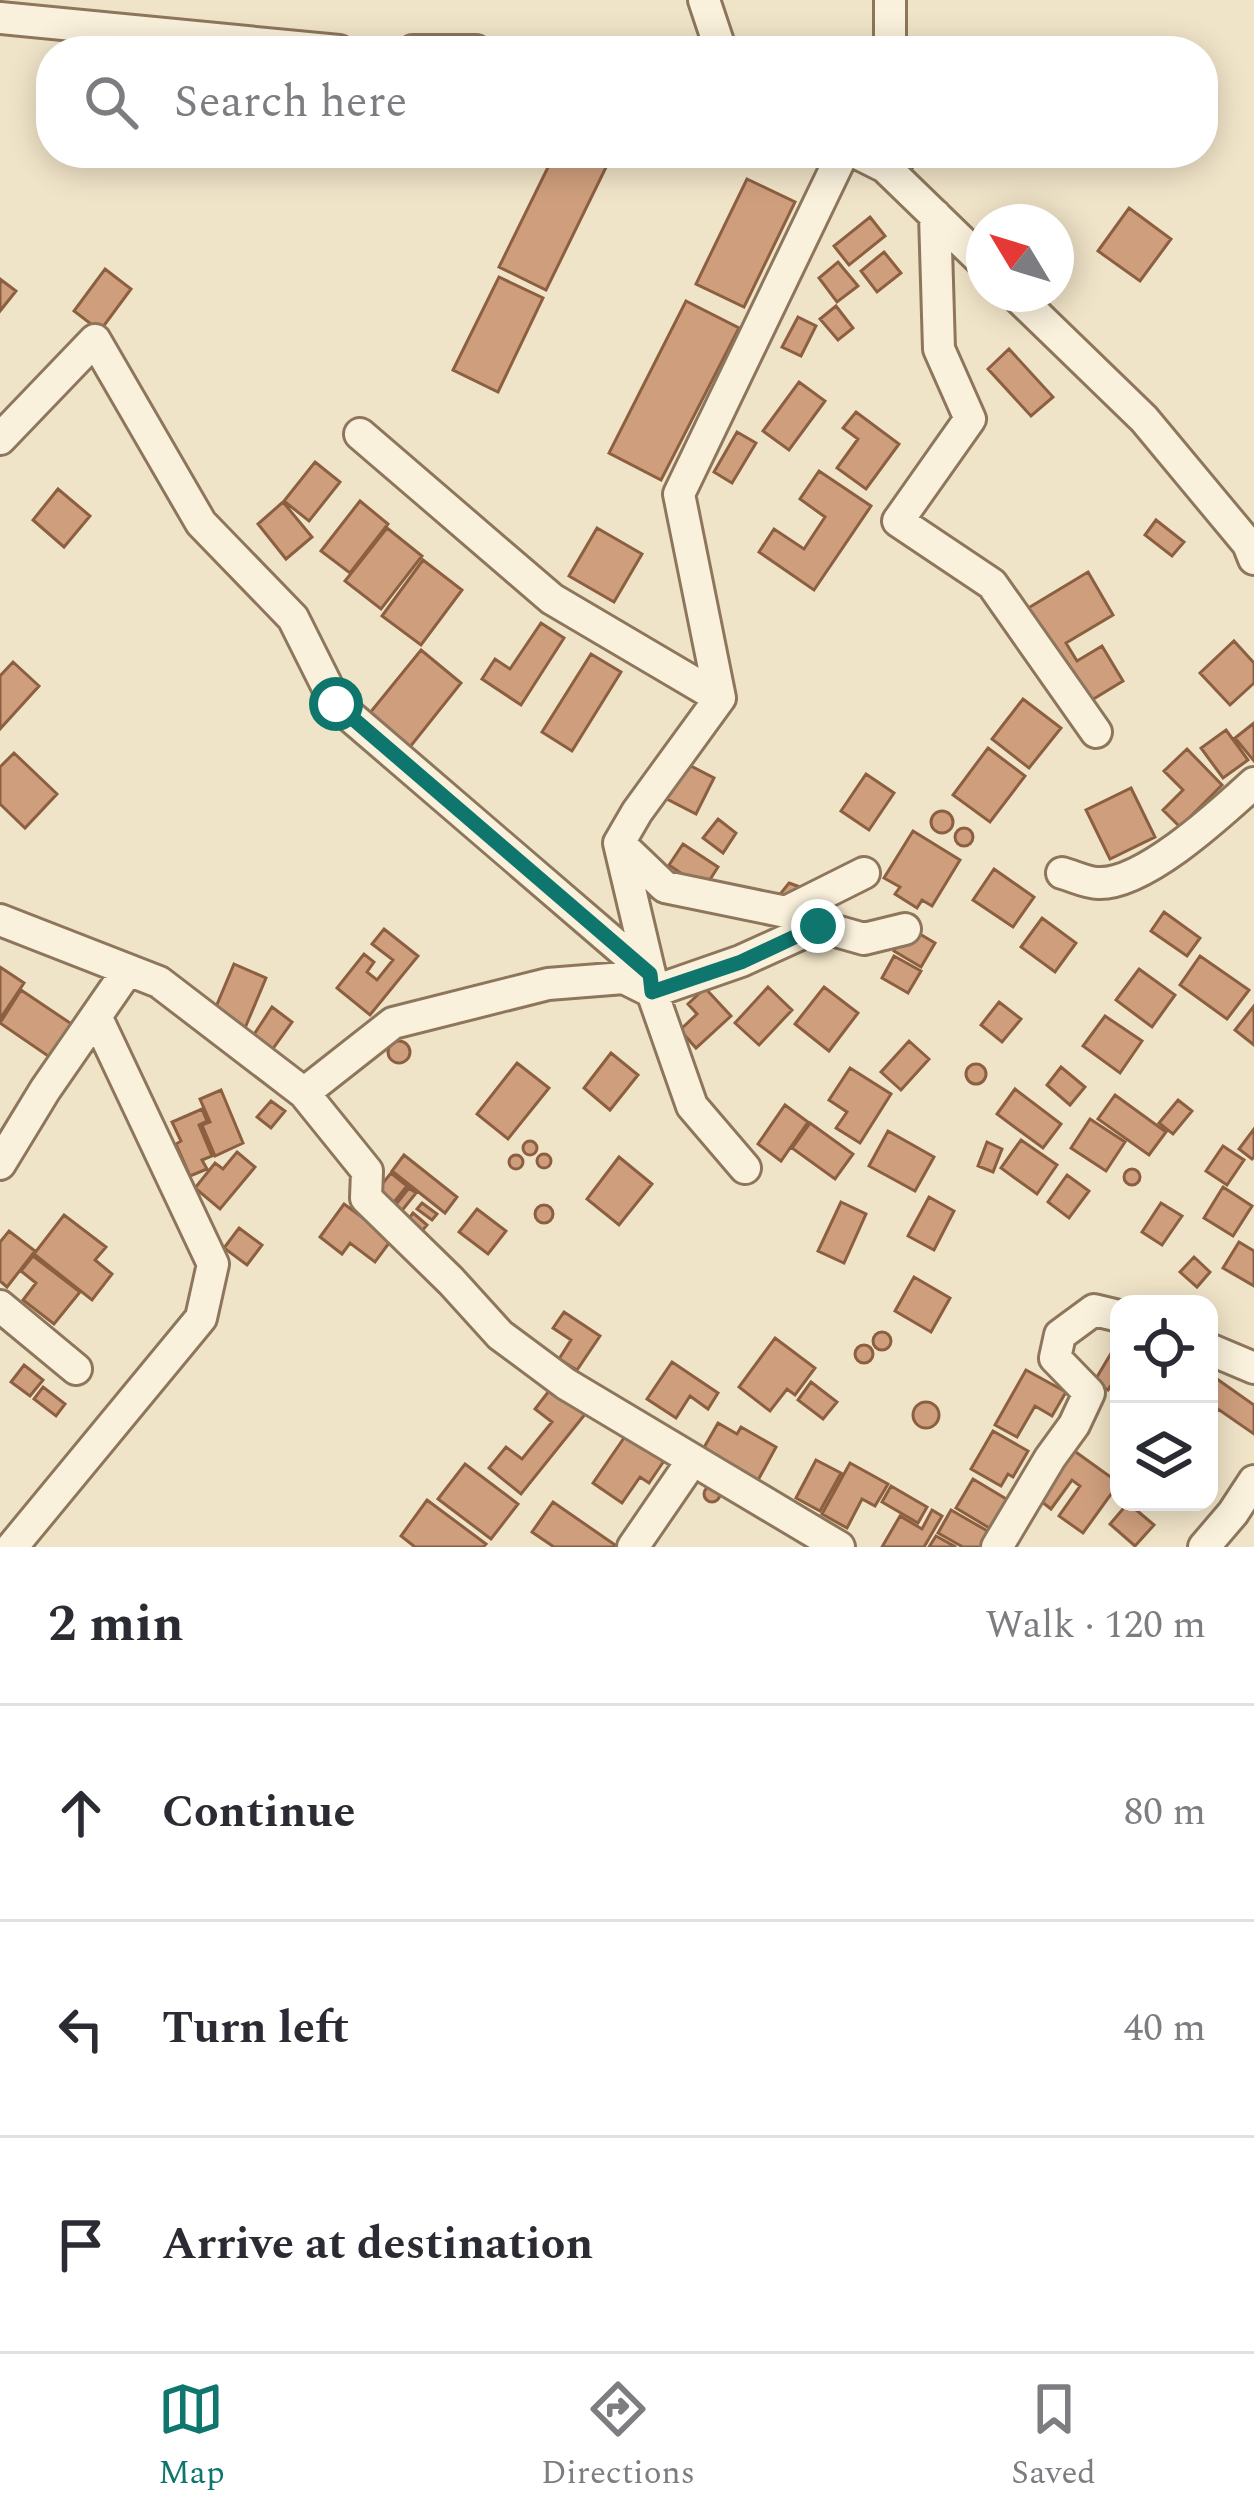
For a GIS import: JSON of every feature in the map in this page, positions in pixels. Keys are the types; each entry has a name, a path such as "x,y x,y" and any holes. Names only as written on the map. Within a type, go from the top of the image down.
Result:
{"street":[{"path":"704,0 716,36"},
{"path":"890,0 890,36"},
{"path":"0,18 46,11 229,36"},
{"path":"745,1168 692,1106 651,983 619,843 720,698 679,494 836,168"},
{"path":"891,168 966,246"},
{"path":"934,215 939,349 970,418 898,521 992,584 1096,732"},
{"path":"1034,312 1144,419 1248,544 1254,559"},
{"path":"0,439 95,340 201,523 293,618 336,704 651,983"},
{"path":"360,434 552,598 720,698"},
{"path":"1062,872 1099,884 1134,874 1178,848 1254,783"},
{"path":"619,843 665,887 786,912 864,939 905,929"},
{"path":"786,912 864,873"},
{"path":"0,920 159,982 304,1093 367,1172 366,1198 500,1335 566,1384 839,1547"},
{"path":"304,1093 393,1023 548,984 625,978 651,983 741,962 818,926"},
{"path":"0,1165 128,970"},
{"path":"13,1547 201,1318 213,1264 96,1016"},
{"path":"0,1306 76,1369"},
{"path":"997,1547 1075,1425 1089,1393 1055,1358 1060,1335 1094,1310 1110,1314"},
{"path":"1218,1353 1254,1368"},
{"path":"633,1547 692,1461"},
{"path":"1204,1547 1254,1481"}],"building":[{"path":"548,168 606,168 546,290 499,267"},
{"path":"747,179 795,202 744,307 696,284"},
{"path":"1129,208 1171,239 1140,281 1098,251"},
{"path":"870,217 885,236 849,265 834,246"},
{"path":"884,252 901,273 877,292 861,271"},
{"path":"838,262 858,286 837,302 819,278"},
{"path":"105,269 131,289 100,331 74,311"},
{"path":"499,277 543,298 498,392 453,370"},
{"path":"0,279 16,291 0,311"},
{"path":"686,301 739,328 661,480 609,453"},
{"path":"836,306 853,328 838,340 820,319"},
{"path":"798,317 816,326 801,356 782,347"},
{"path":"1009,349 1053,397 1031,416 988,369"},
{"path":"799,382 825,401 789,450 763,431"},
{"path":"856,412 899,444 866,489 837,468 858,439 843,428"},
{"path":"737,432 756,443 732,483 714,472"},
{"path":"315,462 340,482 309,521 284,501"},
{"path":"819,471 871,506 814,590 759,552 774,529 804,549 825,517 800,499"},
{"path":"58,489 90,516 64,547 33,520"},
{"path":"360,501 388,524 350,573 321,551"},
{"path":"283,502 312,537 286,559 258,524"},
{"path":"1156,520 1184,542 1172,556 1145,535"},
{"path":"387,528 422,556 381,609 345,581"},
{"path":"597,528 642,554 614,602 569,576"},
{"path":"423,560 462,590 421,645 382,616"},
{"path":"1088,572 1113,615 1066,643 1077,661 1102,646 1123,681 1082,706 1025,610"},
{"path":"541,623 564,638 521,705 482,679 495,659 510,669"},
{"path":"1234,641 1254,663 1254,683 1230,705 1200,673"},
{"path":"421,650 461,683 410,747 369,714"},
{"path":"591,654 621,672 572,751 542,732"},
{"path":"13,662 39,686 0,729 0,676"},
{"path":"1023,699 1061,728 1029,768 992,739"},
{"path":"1254,723 1254,761 1235,738"},
{"path":"1226,730 1248,760 1223,778 1201,748"},
{"path":"988,748 1025,776 990,822 953,795"},
{"path":"1187,749 1222,785 1180,827 1163,810 1183,790 1164,771"},
{"path":"14,753 57,794 25,828 0,804 0,767"},
{"path":"685,763 714,778 696,814 667,799"},
{"path":"866,774 894,793 869,830 841,811"},
{"path":"1131,788 1155,837 1110,859 1086,810"},
{"path":"942,811 953,822 942,833 931,822"},
{"path":"718,819 736,833 723,853 703,838"},
{"path":"964,828 973,837 964,846 955,837"},
{"path":"913,831 960,860 932,906 922,900 917,908 895,894 900,887 884,878"},
{"path":"683,844 718,867 704,889 669,865"},
{"path":"994,869 1034,897 1013,927 973,900"},
{"path":"789,883 802,893 783,899 781,893"},
{"path":"1164,912 1200,938 1187,956 1151,931"},
{"path":"1042,918 1076,943 1055,972 1021,947"},
{"path":"908,927 935,943 921,967 894,951"},
{"path":"384,929 418,956 370,1015 337,988 364,954 374,962 367,972 377,980 393,960 372,944"},
{"path":"894,956 921,971 908,993 882,978"},
{"path":"1200,956 1249,990 1227,1019 1180,985"},
{"path":"234,964 266,978 245,1028 213,1014"},
{"path":"0,967 24,983 0,1019"},
{"path":"1139,969 1175,995 1152,1027 1116,1000"},
{"path":"768,987 792,1010 759,1045 735,1023"},
{"path":"824,987 858,1013 829,1051 795,1024"},
{"path":"705,988 731,1016 696,1048 680,1030 697,1014 688,1004"},
{"path":"21,990 73,1025 51,1058 0,1023"},
{"path":"999,1002 1021,1019 1002,1042 981,1025"},
{"path":"1254,1006 1254,1045 1235,1030"},
{"path":"272,1007 292,1022 272,1050 253,1036"},
{"path":"1105,1016 1142,1041 1120,1073 1083,1046"},
{"path":"399,1041 410,1052 399,1063 388,1052"},
{"path":"909,1041 929,1059 901,1090 881,1072"},
{"path":"611,1053 638,1075 610,1110 584,1088"},
{"path":"517,1063 549,1088 508,1139 477,1114"},
{"path":"976,1064 986,1074 976,1084 966,1074"},
{"path":"1061,1067 1085,1087 1070,1105 1047,1085"},
{"path":"850,1068 891,1094 860,1143 836,1128 847,1112 829,1100"},
{"path":"1015,1089 1061,1124 1043,1148 997,1114"},
{"path":"221,1090 243,1143 215,1156 202,1125 210,1122 200,1099"},
{"path":"1115,1095 1166,1132 1149,1155 1098,1119"},
{"path":"1178,1100 1192,1111 1173,1134 1159,1123"},
{"path":"271,1101 285,1111 271,1128 257,1117"},
{"path":"785,1105 808,1122 781,1161 758,1144"},
{"path":"202,1109 207,1121 199,1125 212,1156 202,1160 207,1169 190,1176 172,1122"},
{"path":"1090,1119 1125,1142 1106,1171 1071,1148"},
{"path":"810,1123 853,1154 835,1179 792,1148"},
{"path":"1254,1129 1254,1157 1252,1159 1239,1149"},
{"path":"888,1131 934,1157 915,1191 869,1166"},
{"path":"1021,1140 1057,1165 1037,1194 1001,1168"},
{"path":"530,1141 537,1148 530,1155 523,1148"},
{"path":"987,1142 1002,1149 993,1172 978,1166"},
{"path":"1223,1146 1244,1160 1227,1185 1206,1171"},
{"path":"237,1152 255,1167 220,1209 195,1188 215,1163 223,1169"},
{"path":"544,1154 551,1161 544,1168 537,1161"},
{"path":"404,1155 457,1197 445,1213 392,1171"},
{"path":"516,1155 523,1162 516,1169 509,1162"},
{"path":"619,1157 652,1184 619,1225 587,1199"},
{"path":"1132,1169 1140,1177 1132,1185 1124,1177"},
{"path":"391,1173 407,1186 390,1207 374,1194"},
{"path":"1067,1175 1089,1191 1069,1218 1048,1202"},
{"path":"1223,1187 1252,1206 1233,1236 1204,1218"},
{"path":"409,1188 416,1193 400,1213 393,1208"},
{"path":"929,1197 954,1211 934,1250 908,1236"},
{"path":"841,1202 866,1214 844,1263 818,1251"},
{"path":"422,1203 437,1214 432,1220 417,1209"},
{"path":"1161,1203 1182,1216 1162,1245 1142,1232"},
{"path":"344,1204 392,1239 375,1262 350,1243 342,1254 320,1237"},
{"path":"544,1205 553,1214 544,1223 535,1214"},
{"path":"477,1209 506,1231 488,1254 459,1232"},
{"path":"413,1213 427,1225 421,1232 407,1221"},
{"path":"64,1215 106,1247 95,1260 112,1274 92,1300 34,1254"},
{"path":"239,1228 262,1245 247,1265 224,1248"},
{"path":"9,1231 35,1251 7,1287 0,1281 0,1242"},
{"path":"1239,1242 1254,1251 1254,1286 1223,1268"},
{"path":"33,1256 80,1292 54,1324 23,1300 36,1283 21,1271"},
{"path":"1194,1257 1210,1272 1197,1287 1180,1272"},
{"path":"914,1277 950,1298 931,1332 895,1311"},
{"path":"564,1312 600,1336 577,1370 559,1359 571,1340 553,1328"},
{"path":"882,1332 891,1341 882,1350 873,1341"},
{"path":"775,1338 815,1368 795,1395 787,1389 770,1411 739,1387"},
{"path":"864,1345 873,1354 864,1363 855,1354"},
{"path":"1110,1355 1110,1387 1108,1390 1094,1382"},
{"path":"672,1362 718,1393 708,1409 690,1396 676,1418 647,1399"},
{"path":"24,1365 43,1380 30,1396 11,1382"},
{"path":"1026,1370 1066,1392 1052,1416 1035,1406 1017,1437 995,1425"},
{"path":"1218,1380 1254,1405 1254,1434 1218,1409"},
{"path":"811,1382 837,1402 823,1419 798,1400"},
{"path":"43,1387 65,1404 56,1416 34,1399"},
{"path":"552,1387 586,1413 521,1494 489,1468 506,1447 522,1459 552,1422 535,1409"},
{"path":"926,1402 939,1415 926,1428 913,1415"},
{"path":"718,1423 737,1434 741,1427 776,1447 757,1482 702,1451"},
{"path":"993,1431 1028,1451 1013,1477 1008,1474 1001,1486 971,1469"},
{"path":"628,1432 666,1458 649,1483 640,1477 622,1503 593,1483"},
{"path":"1073,1450 1110,1477 1110,1496 1083,1533 1059,1516 1080,1486 1072,1480 1051,1509 1037,1498"},
{"path":"816,1460 841,1473 820,1511 796,1498"},
{"path":"850,1463 888,1484 875,1506 862,1499 847,1528 822,1514"},
{"path":"465,1464 518,1504 491,1539 438,1499"},
{"path":"973,1479 1008,1500 991,1529 956,1508"},
{"path":"712,1486 720,1494 712,1502 704,1494"},
{"path":"891,1486 927,1507 918,1523 882,1502"},
{"path":"427,1500 486,1544 415,1547 401,1536"},
{"path":"553,1502 618,1547 554,1547 532,1532"},
{"path":"932,1510 942,1516 924,1547 882,1547 900,1516 922,1529"},
{"path":"951,1510 991,1533 982,1547 963,1547 938,1533"},
{"path":"1121,1511 1137,1511 1154,1525 1135,1546 1110,1524"},
{"path":"936,1536 956,1547 929,1547"}],"route":[{"path":"336,704 650,974 652,992 741,962 818,926"}]}
